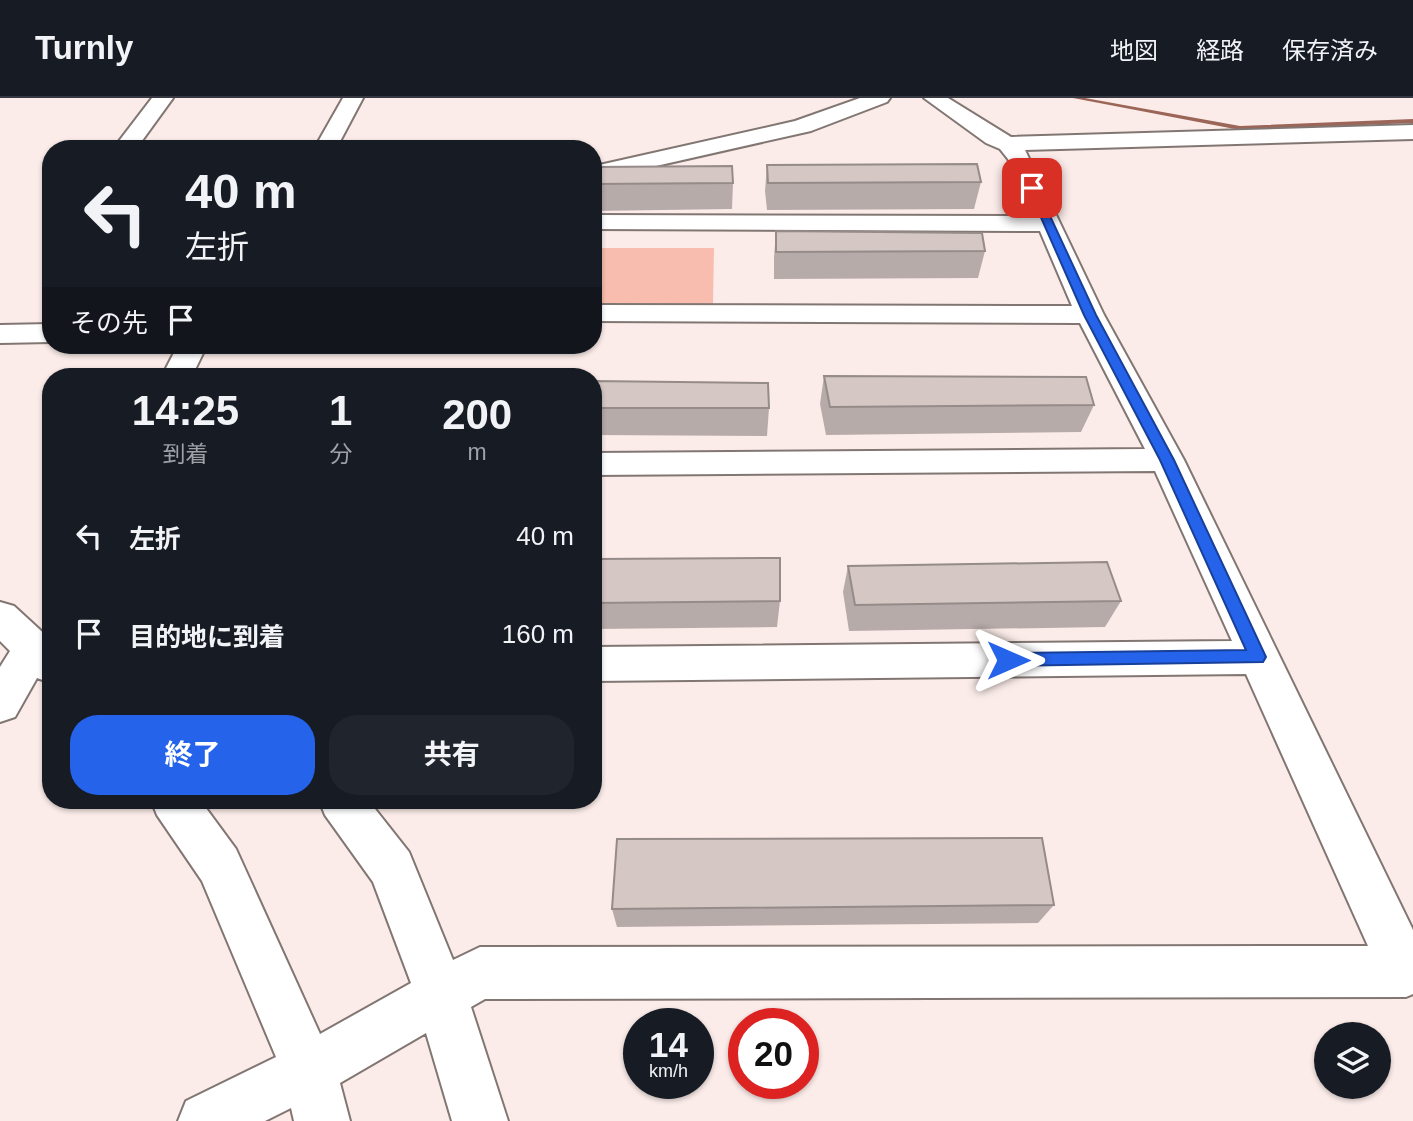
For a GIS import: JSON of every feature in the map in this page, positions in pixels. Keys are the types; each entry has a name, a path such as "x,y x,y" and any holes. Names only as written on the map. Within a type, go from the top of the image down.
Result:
{"street":[{"path":"131,140 163,98"},
{"path":"330,140 353,98"},
{"path":"603,171 803,126 880,98"},
{"path":"934,98 994,138 1008,144 1413,132"},
{"path":"206,1121 316,1096 441,993 480,973 1410,978 1257,657 1167,460 1090,315 1050,224 1018,158 1008,144"},
{"path":"602,222 1050,224"},
{"path":"602,313 1090,315"},
{"path":"0,334 42,333"},
{"path":"602,464 1167,460"},
{"path":"0,617 42,657 0,705"},
{"path":"602,664 1257,657"},
{"path":"179,809 219,865 316,1096"},
{"path":"348,809 392,868 441,993 480,1121"}],"shaded area":[{"path":"602,248 714,248 713,304 602,305"}],"building":[{"path":"977,164 981,182 768,183 767,165"},
{"path":"732,166 733,183 602,184 602,167"},
{"path":"776,231 982,233 985,251 776,252"},
{"path":"824,376 1086,377 1094,405 830,407"},
{"path":"602,381 768,383 769,408 602,408"},
{"path":"780,558 780,601 602,603 602,559"},
{"path":"1107,562 1121,601 855,605 848,566"},
{"path":"1042,838 1054,905 612,909 617,839"}],"waterway":[{"path":"1076,98 1240,128 1413,121"}],"route":[{"path":"1008,660 1257,657 1167,460 1090,315 1032,188"}]}
